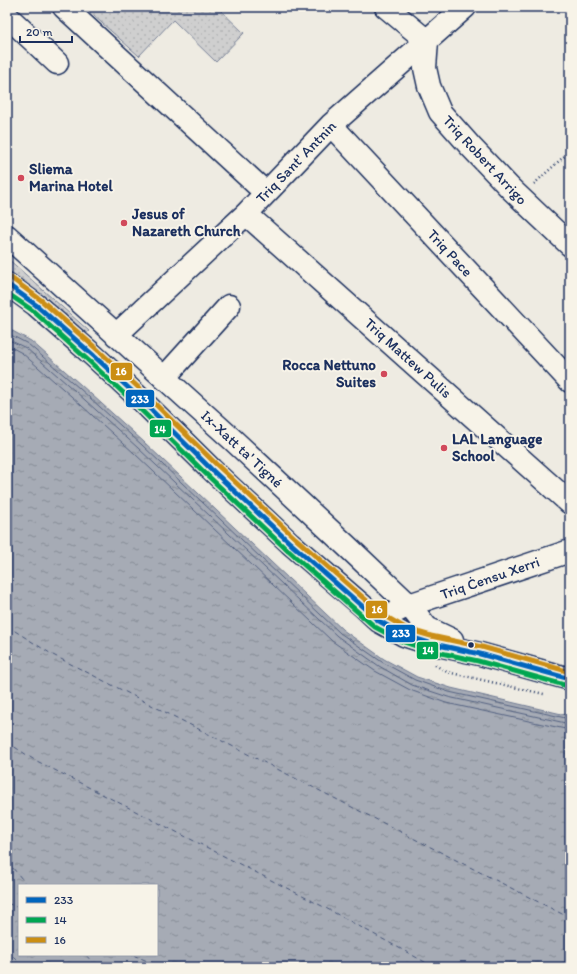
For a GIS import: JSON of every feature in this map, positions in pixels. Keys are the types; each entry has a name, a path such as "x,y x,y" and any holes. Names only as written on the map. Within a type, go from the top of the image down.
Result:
{"street":[{"path":"64,7 266,193"},
{"path":"386,7 427,41"},
{"name":"Triq Sant' Antnin","path":"116,335 246,214 331,126 465,7"},
{"path":"7,16 57,62"},
{"name":"Triq Robert Arrigo","path":"427,41 425,68 429,86 440,112 471,147 570,245"},
{"name":"Triq Pace","path":"331,126 570,381"},
{"name":"Triq Mattew Pulis","path":"246,214 570,503"},
{"name":"Ix-Xatt ta' Tigné","path":"7,236 244,450 410,605 427,628 480,654"},
{"name":"Ix-Xatt ta' Tigné","path":"7,284 36,305 94,356 290,543 379,621 404,635 429,643 480,654 570,679"},
{"path":"164,378 229,306"},
{"name":"Triq Ċensu Xerri","path":"379,621 410,605 570,551"}],"path":[{"path":"520,197 570,151"}],"shaded area":[{"path":"84,7 217,7 244,33 216,62 173,20 139,56"},
{"path":"7,258 89,331 85,334 14,275 7,271"}],"water":[{"path":"7,328 31,341 144,442 343,630 384,659 417,677 451,688 570,716 570,967 7,967"}],"ferry route":[{"path":"7,626 53,655 570,918"},
{"path":"7,742 33,759 322,906 434,967"},
{"path":"7,861 26,884"},
{"path":"7,903 18,908"},
{"path":"7,950 24,967"},
{"path":"87,956 96,967"},
{"path":"135,956 162,967"}],"transit line":[{"name":"16","path":"11,278 41,300 99,351 295,538 383,615 407,629 431,636 482,647 570,672"},
{"name":"233","path":"7,284 36,305 94,356 290,543 379,621 404,635 429,643 480,654 570,679"},
{"name":"14","path":"7,293 32,310 89,361 285,548 375,627 401,641 427,650 478,661 568,686"}],"place":[{"name":"Sliema Marina Hotel","path":"21,178"},
{"name":"Jesus of Nazareth Church","path":"124,223"},
{"name":"Rocca Nettuno Suites","path":"384,374"},
{"name":"LAL Language School","path":"444,448"}]}
